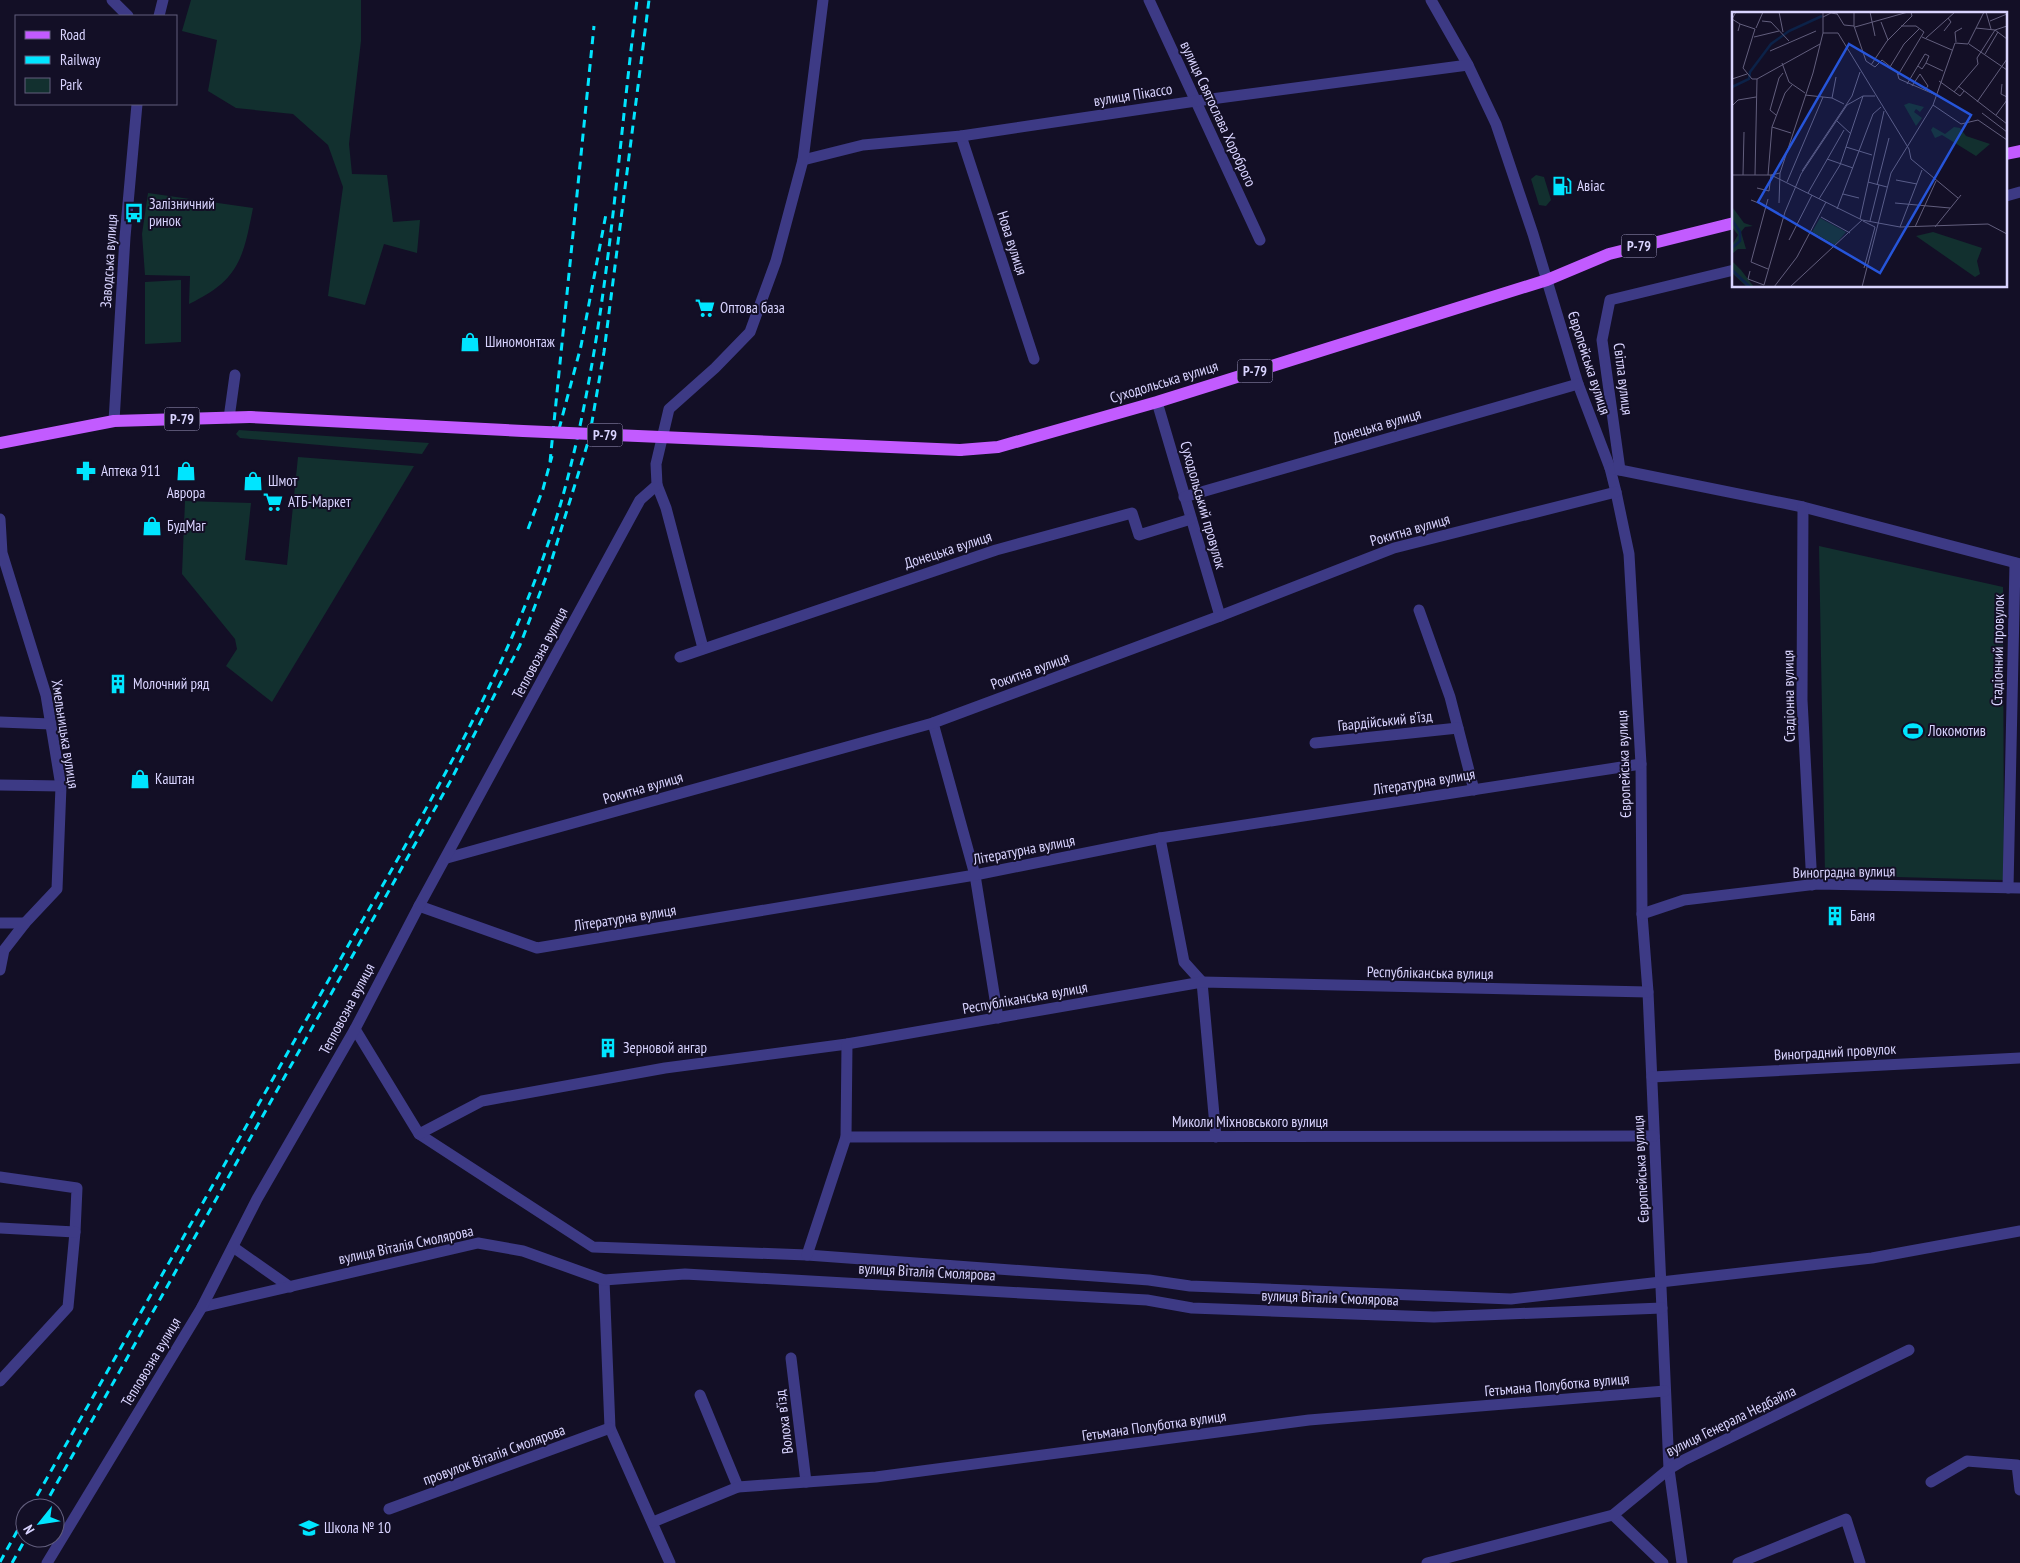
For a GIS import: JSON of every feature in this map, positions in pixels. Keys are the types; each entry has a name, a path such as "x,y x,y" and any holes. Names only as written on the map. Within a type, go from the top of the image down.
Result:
{"main road":[{"name":"Р-79","path":"1546,280 1609,254 1732,223"},
{"name":"Суходольська вулиця","path":"229,418 250,417 523,432 960,450 998,447 1157,402 1546,280"},
{"name":"Р-79","path":"0,443 114,421 229,418"}],"street":[{"path":"112,0 127,15"},
{"path":"159,15 163,0"},
{"path":"703,648 666,508 657,485 656,464 669,409 715,368 750,332 776,261 803,160 823,0"},
{"name":"вулиця Святослава Хороброго","path":"1149,0 1260,240"},
{"name":"Європейська вулиця","path":"1431,0 1468,65 1496,124 1578,384 1615,469 1616,492 1629,554 1641,764 1642,914 1652,1077 1668,1469 1682,1563"},
{"name":"вулиця Пікассо","path":"803,160 863,145 961,136 1196,101 1468,65"},
{"name":"Заводська вулиця","path":"114,421 125,237 137,105"},
{"name":"Нова вулиця","path":"961,136 1034,359"},
{"name":"Світла вулиця","path":"1615,469 1602,340 1610,300 1732,270"},
{"path":"229,418 235,374"},
{"name":"Донецька вулиця","path":"1184,497 1578,384"},
{"name":"Суходольський провулок","path":"1157,402 1220,616"},
{"path":"1615,469 1802,507 2017,564"},
{"name":"Тепловозна вулиця","path":"46,1563 202,1307 257,1199 355,1029 419,906 447,858 640,500 657,485"},
{"name":"Рокитна вулиця","path":"447,858 932,723 1220,616 1394,548 1616,492"},
{"name":"Стадіонна вулиця","path":"1802,507 1802,700 1812,885"},
{"name":"Донецька вулиця","path":"680,657 996,550 1106,519 1132,513 1139,535 1190,519"},
{"name":"Хмельницька вулиця","path":"0,519 5,579 46,695 61,786 57,890 25,923 4,950 0,970"},
{"name":"Стадіонний провулок","path":"2014,888 2017,564"},
{"name":"Гвардійський в’їзд","path":"1419,610 1450,697 1474,790"},
{"path":"0,722 51,724"},
{"path":"932,723 975,875 998,1018"},
{"name":"Гвардійський в’їзд","path":"1315,742 1458,728"},
{"name":"Літературна вулиця","path":"419,906 537,948 975,875 1160,838 1641,764"},
{"path":"0,785 61,786"},
{"path":"1160,838 1184,962 1202,982 1216,1137"},
{"name":"Виноградна вулиця","path":"1642,914 1684,900 1812,885 2014,888"},
{"path":"0,923 25,923"},
{"name":"Республіканська вулиця","path":"419,1134 482,1101 665,1068 847,1044 1202,982 1648,992"},
{"name":"вулиця Віталія Смолярова","path":"355,1029 419,1134 593,1248 807,1255 1149,1280 1190,1286 1511,1299 1661,1283"},
{"path":"807,1255 846,1138 847,1044"},
{"name":"Виноградний провулок","path":"1652,1077 2020,1058"},
{"name":"Миколи Міхновського вулиця","path":"846,1138 1654,1136"},
{"path":"0,1177 77,1188 76,1232 68,1306 0,1381"},
{"path":"0,1228 76,1232"},
{"path":"1661,1283 1872,1258 2020,1231"},
{"name":"вулиця Віталія Смолярова","path":"202,1307 478,1243 523,1251 604,1280 686,1274 1147,1300 1192,1308 1434,1318 1662,1308"},
{"path":"232,1247 290,1287"},
{"path":"604,1280 610,1428 670,1563"},
{"name":"вулиця Генерала Недбайла","path":"1427,1563 1613,1515 1668,1469 1909,1350"},
{"name":"Волоха в’їзд","path":"791,1358 806,1482"},
{"name":"Гетьмана Полуботка вулиця","path":"653,1522 738,1487 876,1477 1309,1420 1665,1391"},
{"path":"700,1395 738,1487"},
{"name":"провулок Віталія Смолярова","path":"389,1509 610,1428"},
{"path":"1931,1482 1967,1461 2018,1464 2020,1490"},
{"path":"1613,1515 1663,1563"},
{"path":"1738,1563 1846,1519 1860,1563"}],"green space":[{"path":"191,0 361,0 361,41 349,144 352,174 387,175 393,222 420,220 417,253 384,244 365,305 328,296 343,187 328,145 293,114 236,108 208,91 217,40 182,31"},
{"path":"1536,175 1544,177 1551,200 1546,206 1539,205 1531,179"},
{"path":"148,193 253,208 242,254 229,277 206,295 189,304 190,276 145,275 142,234"},
{"path":"181,280 181,342 145,344 145,282"},
{"path":"239,430 429,443 422,454 240,438 236,434"},
{"path":"298,457 414,466 272,702 226,666 237,649 235,639 182,574 185,501 251,503 245,560 287,565"},
{"name":"Локомотив","path":"1819,546 2003,587 2004,880 1825,875"}],"railway":[{"path":"36,1498 432,797 492,681 518,622 542,561 562,499 590,376 608,251 637,0"},
{"path":"49,1498 451,780 520,645 548,572 589,439 604,352 649,0"},
{"path":"550,462 594,26"},
{"path":"559,429 581,346 606,214"},
{"path":"528,529 543,489 552,456"},
{"path":"0,1562 15,1535"},
{"path":"12,1563 20,1548"}],"place":[{"name":"Авіас","path":"1562,186"},
{"name":"Залізничний ринок","path":"134,213"},
{"name":"Оптова база","path":"705,308"},
{"name":"Шиномонтаж","path":"470,342"},
{"name":"Аптека 911","path":"86,471"},
{"name":"Аврора","path":"186,471"},
{"name":"Шмот","path":"253,481"},
{"name":"АТБ-Маркет","path":"273,502"},
{"name":"БудМаг","path":"152,526"},
{"name":"Молочний ряд","path":"118,684"},
{"name":"Локомотив","path":"1913,731"},
{"name":"Каштан","path":"140,779"},
{"name":"Баня","path":"1835,916"},
{"name":"Зерновой ангар","path":"608,1048"},
{"name":"Школа № 10","path":"309,1528"}]}
